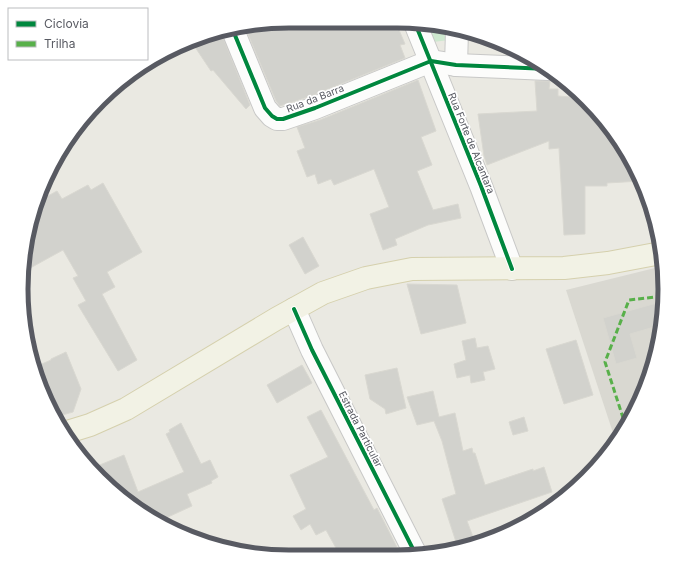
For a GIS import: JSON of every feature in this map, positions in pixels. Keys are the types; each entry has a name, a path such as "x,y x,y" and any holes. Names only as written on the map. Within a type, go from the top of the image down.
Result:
{"main road":[{"path":"71,432 126,409 323,293 366,278 412,269 564,268 608,263 656,254"}],"street":[{"name":"Rua Forte de Alcantara","path":"418,29 512,269"},
{"name":"Rua da Barra","path":"234,34 263,103 272,116 277,119 283,119 315,108 431,61"},
{"path":"456,65 457,35"},
{"path":"431,61 456,65 537,69"},
{"name":"Estrada Particular","path":"294,309 312,350 413,549"}],"shaded area":[{"path":"657,268 658,289 656,323 649,357 638,389 623,420 614,435 566,290"}],"green space":[{"path":"429,30 449,33 449,40 433,42"}],"building":[{"path":"289,28 398,28 405,44 400,45 405,58 311,96 280,106 276,101 247,31"},
{"path":"223,37 250,105 246,109 213,70 211,71 194,46"},
{"path":"418,80 436,131 421,137 432,165 417,171 433,210 458,204 461,218 428,225 395,239 397,245 383,250 370,214 389,207 374,169 334,185 331,179 318,184 315,174 307,177 297,151 305,148 297,127 320,120"},
{"path":"535,81 550,81 549,89 558,89 558,96 574,97 582,104 604,130 623,159 634,181 607,183 607,186 585,186 585,234 564,235 559,148 549,149 549,141 487,165 484,156 478,114 537,111"},
{"path":"103,183 142,252 107,272 115,287 102,294 137,360 118,371 78,305 86,301 73,278 78,276 63,250 29,269 33,238 45,198 57,191 62,199 88,185 91,190"},
{"path":"303,237 319,266 305,274 289,245"},
{"path":"407,284 457,285 466,323 421,334"},
{"path":"657,303 655,327 630,334 637,358 616,364 603,318"},
{"path":"475,338 477,348 488,346 495,369 483,372 485,380 471,383 470,375 457,378 454,364 466,360 462,341"},
{"path":"576,340 593,395 564,404 546,349"},
{"path":"66,352 81,389 73,412 61,415 48,389 40,365"},
{"path":"302,365 312,383 277,403 267,385"},
{"path":"397,368 406,408 386,414 385,409 370,399 365,375"},
{"path":"433,391 439,417 455,413 463,451 472,448 485,485 533,469 533,471 544,467 552,492 467,521 473,537 456,542 442,499 456,494 442,441 434,421 417,425 407,397"},
{"path":"321,410 374,510 377,508 398,550 337,550 326,530 316,535 310,524 301,530 293,516 306,509 290,475 328,457 307,417"},
{"path":"524,417 528,431 513,435 509,422"},
{"path":"181,423 201,464 210,460 218,477 211,481 212,483 187,494 192,506 165,518 130,496 104,474 97,466 124,455 138,492 184,472 166,434 170,432 169,430"}],"marked path":[{"path":"623,419 605,362 629,300 658,297"}],"cycle path":[{"path":"418,29 481,186 512,269"},
{"path":"234,34 265,108 277,119 283,119 315,108 431,61 456,65 537,69"},
{"path":"294,309 312,350 413,549"}]}
